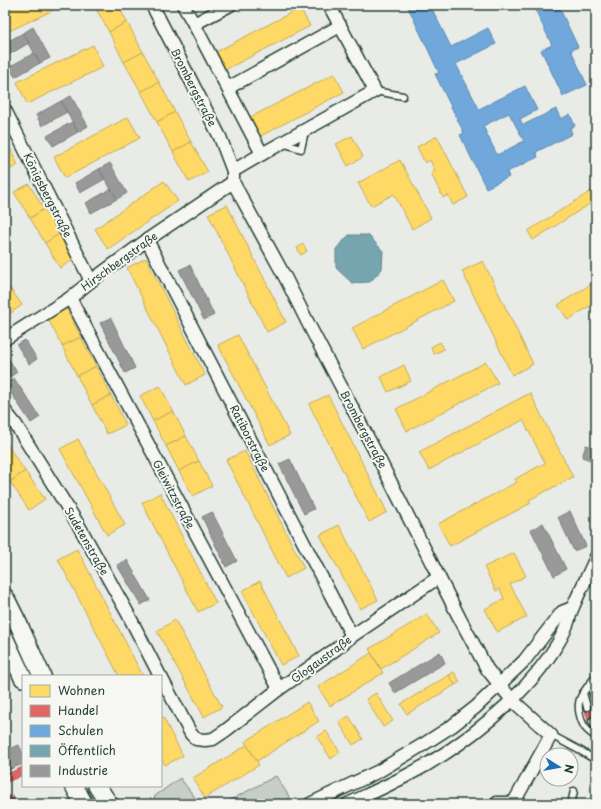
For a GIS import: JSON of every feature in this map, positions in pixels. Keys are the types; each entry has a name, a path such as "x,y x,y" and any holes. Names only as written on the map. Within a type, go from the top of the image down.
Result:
{"main road":[{"path":"5,597 20,625 42,675"},
{"path":"5,639 22,676"},
{"path":"75,787 84,804"},
{"path":"98,787 109,804"}],"street":[{"name":"Brombergstraße","path":"152,5 220,137 233,176 487,669 512,700 551,735"},
{"path":"183,5 262,154"},
{"path":"194,24 230,5"},
{"path":"233,176 262,154 375,91 329,5"},
{"path":"228,88 340,26"},
{"name":"Königsbergstraße","path":"5,110 91,281"},
{"name":"Hirschbergstraße","path":"5,339 70,298 233,176"},
{"name":"Ratiborstraße","path":"147,240 352,636"},
{"name":"Gleiwitzstraße","path":"70,298 279,689"},
{"name":"Sudetenstraße","path":"5,411 16,425 80,526 128,612 160,675"},
{"path":"348,804 406,776 432,761 488,721 512,700 537,672 558,644 567,627 572,608 583,588 596,557"},
{"name":"Glogaustraße","path":"205,740 213,739 225,731 279,689 352,636 439,577"},
{"path":"310,804 379,771 452,726 500,685 524,661 562,612 572,608"},
{"name":"Sudetenstraße","path":"162,679 191,734 196,739 205,740"},
{"path":"514,802 551,735"}],"lane":[{"path":"375,91 403,96"},
{"path":"596,676 579,700 578,708 584,726 596,736"},
{"path":"590,684 596,702"},
{"path":"583,694 587,707"},
{"path":"551,735 596,760"},
{"path":"571,804 574,791"},
{"path":"491,804 496,800 514,802"}],"shaded area":[{"path":"276,776 290,798 277,804 223,804"},
{"path":"180,778 200,804 152,804 155,796"}],"building: Wohnen":[{"path":"64,5 5,33 5,6"},
{"path":"94,5 118,5 127,22 109,32"},
{"path":"300,8 310,26 221,72 212,54"},
{"path":"127,22 143,52 124,62 109,32"},
{"path":"93,45 103,67 27,104 17,82"},
{"path":"143,52 159,82 141,92 124,62"},
{"path":"334,74 344,92 255,139 245,120"},
{"path":"159,82 175,112 157,122 141,92"},
{"path":"175,112 191,142 173,152 157,122"},
{"path":"128,117 140,138 65,178 54,157"},
{"path":"352,136 363,157 348,166 336,144"},
{"path":"437,136 468,197 453,205 448,195 443,198 431,173 435,171 430,160 425,163 417,147"},
{"path":"5,139 18,165 5,172"},
{"path":"191,142 208,172 189,182 173,152"},
{"path":"400,160 431,218 412,229 394,194 371,206 358,183"},
{"path":"164,181 178,201 108,249 95,229"},
{"path":"29,184 44,209 30,218 14,192"},
{"path":"596,188 596,200 533,240 528,231"},
{"path":"227,205 286,322 267,332 208,214"},
{"path":"44,209 59,234 45,243 30,218"},
{"path":"59,234 75,259 60,268 45,243"},
{"path":"303,244 307,251 301,255 297,248"},
{"path":"146,258 205,375 186,385 127,268"},
{"path":"483,261 533,364 512,375 462,271"},
{"path":"443,280 454,301 363,349 352,328"},
{"path":"596,281 596,302 568,320 558,305"},
{"path":"9,287 22,305 5,317 5,290"},
{"path":"66,308 81,337 62,346 47,317"},
{"path":"238,335 290,435 270,445 218,345"},
{"path":"81,337 96,366 77,376 62,346"},
{"path":"440,342 444,349 434,354 431,347"},
{"path":"486,362 498,383 407,431 396,409"},
{"path":"404,365 411,381 388,392 381,377"},
{"path":"96,366 111,395 92,405 77,376"},
{"path":"160,386 173,411 153,421 140,396"},
{"path":"530,393 573,477 529,500 531,503 450,546 438,524 517,482 515,479 545,463 523,420 429,470 419,452"},
{"path":"111,395 126,425 107,434 92,405"},
{"path":"328,395 387,512 369,522 309,404"},
{"path":"173,411 186,436 166,446 153,421"},
{"path":"186,436 199,461 179,471 166,446"},
{"path":"78,439 125,525 107,535 60,449"},
{"path":"6,443 25,471 10,482 5,476"},
{"path":"245,451 304,568 286,578 226,460"},
{"path":"199,461 212,486 193,496 179,471"},
{"path":"25,471 45,499 29,510 10,482"},
{"path":"160,493 216,603 198,612 142,503"},
{"path":"339,525 378,600 360,609 320,535"},
{"path":"77,549 142,675 118,675 58,559"},
{"path":"514,553 526,576 510,584 527,617 497,632 485,609 504,599 500,589 496,591 484,567"},
{"path":"260,581 299,656 281,665 242,591"},
{"path":"427,614 439,633 381,669 369,649"},
{"path":"175,620 222,707 204,717 157,631"},
{"path":"371,653 383,673 330,706 318,687"},
{"path":"454,672 460,682 455,685 449,675"},
{"path":"449,675 455,685 407,714 401,704"},
{"path":"376,693 393,721 383,727 366,699"},
{"path":"307,702 319,721 257,761 245,742"},
{"path":"349,716 363,739 353,745 339,722"},
{"path":"162,718 183,756 165,765 162,759"},
{"path":"326,731 340,752 331,759 317,737"},
{"path":"247,745 259,765 205,798 193,778"}],"building: Handel":[{"path":"596,704 596,719 589,722 584,708"},
{"path":"22,767 22,775 5,783 5,775"},
{"path":"13,796 16,804 5,804 5,800"}],"building: Schulen":[{"path":"407,5 430,5 451,47 488,28 496,44 456,64 479,109 525,86 537,110 520,119 523,125 556,109 561,119 570,114 575,126 570,128 572,134 536,152 538,157 507,172 509,177 486,188 460,135 464,133 435,74 439,73","holes":["509,113 524,141 497,155 483,126"]},
{"path":"533,5 558,5 578,47 571,50 587,85 563,96 541,50 552,45"}],"building: Öffentlich":[{"path":"349,235 368,235 383,251 382,269 370,282 352,283 336,268 336,249"}],"building: Industrie":[{"path":"33,27 50,58 40,63 23,33"},
{"path":"23,33 29,43 5,57 5,43"},
{"path":"34,53 40,63 15,77 9,67"},
{"path":"71,96 88,126 78,132 61,101"},
{"path":"61,101 67,112 42,126 36,115"},
{"path":"72,122 78,132 53,146 47,136"},
{"path":"110,163 127,193 117,199 99,169"},
{"path":"99,169 105,179 80,193 75,183"},
{"path":"111,189 117,199 91,213 86,203"},
{"path":"190,265 214,315 204,320 179,270"},
{"path":"111,318 135,368 125,373 100,323"},
{"path":"25,340 37,359 29,364 17,345"},
{"path":"5,353 17,372 9,378 5,372"},
{"path":"14,378 40,417 31,423 5,384"},
{"path":"586,445 596,448 596,462 582,457"},
{"path":"290,459 314,509 304,514 279,464"},
{"path":"570,511 586,546 574,551 558,517"},
{"path":"212,512 237,561 226,567 202,517"},
{"path":"543,523 566,569 554,576 531,530"},
{"path":"127,560 150,600 141,605 117,565"},
{"path":"440,652 445,663 395,693 389,683"},
{"path":"19,745 22,752 22,764 5,771 5,751"}]}
